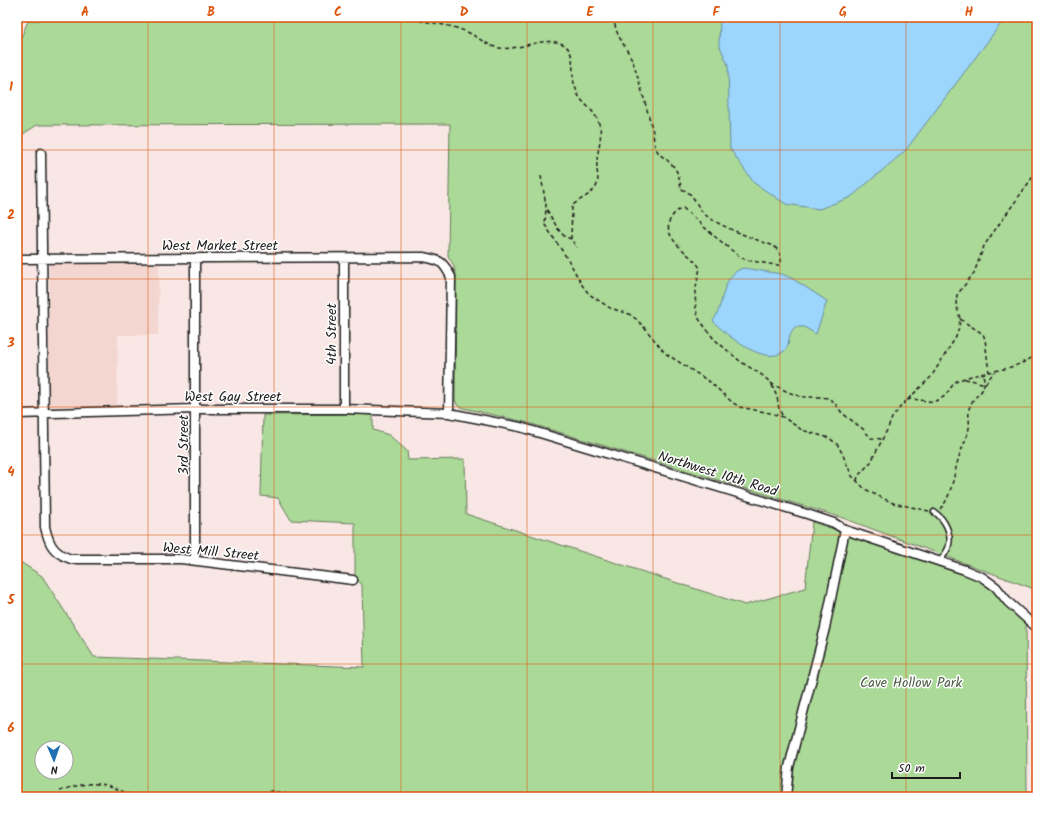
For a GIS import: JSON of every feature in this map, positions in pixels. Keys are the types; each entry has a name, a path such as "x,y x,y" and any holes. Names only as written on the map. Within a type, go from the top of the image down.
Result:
{"street":[{"path":"40,153 43,259 44,413"},
{"name":"West Market Street","path":"17,259 423,257 436,260 444,264 451,277 449,413"},
{"name":"3rd Street","path":"195,258 195,560"},
{"name":"4th Street","path":"344,258 344,409"},
{"name":"West Gay Street","path":"17,414 196,409 344,409 449,413"},
{"name":"West Mill Street","path":"44,413 45,527 49,542 62,556 71,559 195,560 353,580"},
{"name":"Northwest 10th Road","path":"449,413 527,430 806,514 834,523 845,530 974,574 982,577 996,587 1008,602 1037,628"},
{"path":"786,797 789,767 825,628 845,530"}],"lane":[{"path":"934,512 940,515 945,521 949,544 939,562"}],"path":[{"path":"268,17 291,21 300,17"},
{"path":"406,17 462,30 489,45 500,48 553,42 560,43 570,50 572,58 572,73 576,89 580,98 596,117 600,124 601,132 596,165 598,181 592,192 572,206 571,239"},
{"path":"615,17 616,27 620,39 633,60 655,145 658,152 671,163 676,170 680,177 681,189 690,193 700,211 733,229 774,246 779,250 781,256 780,265 747,260 740,257 683,208 674,214 668,227 670,233 681,248 697,262 700,268 695,292 696,310 699,319 714,339 741,362 762,375 772,384 802,397 828,398 834,402 842,413 871,438 882,440"},
{"path":"857,481 858,476 871,462 892,418 906,401 931,377 956,337 960,319 956,303 957,295 974,273 984,246 1037,172"},
{"path":"542,176 546,208 545,225 589,294 610,308 629,314 636,319 665,354 710,382 733,403 740,407 783,417 802,430 829,438 837,444 852,476 872,493 893,503 934,512 941,508 955,475 958,461 968,433 969,410 972,402 994,372"},
{"path":"546,208 558,230 564,236 571,239 577,248"},
{"path":"960,319 983,334 985,339 989,373"},
{"path":"906,401 911,399 927,402 941,399 957,381 1022,364 1037,354"},
{"path":"983,374 985,384"},
{"path":"963,379 985,384"},
{"path":"772,384 783,417"},
{"path":"60,791 80,784 96,784 109,786 133,796 140,797"},
{"path":"235,797 272,791 304,797"},
{"path":"397,797 414,794 433,797"}],"shaded area":[{"path":"159,261 158,335 118,335 117,405 54,408 50,406 49,265 55,262"}],"green space":[{"path":"40,17 1037,17 1037,590 840,517 525,422 463,408 457,405 455,399 456,274 453,264 448,256 450,124 37,125 17,138 17,47 28,21 40,20"},
{"name":"Cave Hollow Park","path":"373,414 373,430 389,435 407,451 408,460 465,459 466,514 745,605 805,588 812,522 982,577 1026,619 1027,797 17,797 17,560 42,576 94,657 364,667 362,585 355,577 355,523 291,520 278,498 261,496 263,415"}],"water":[{"path":"718,17 1006,17 905,151 851,197 819,209 786,204 754,183 730,149 728,65 719,44 720,20"},
{"path":"743,268 782,274 793,279 827,301 816,334 804,327 795,327 790,334 787,346 783,352 775,355 765,355 745,347 719,327 713,321 720,307 727,284 730,277"}]}
